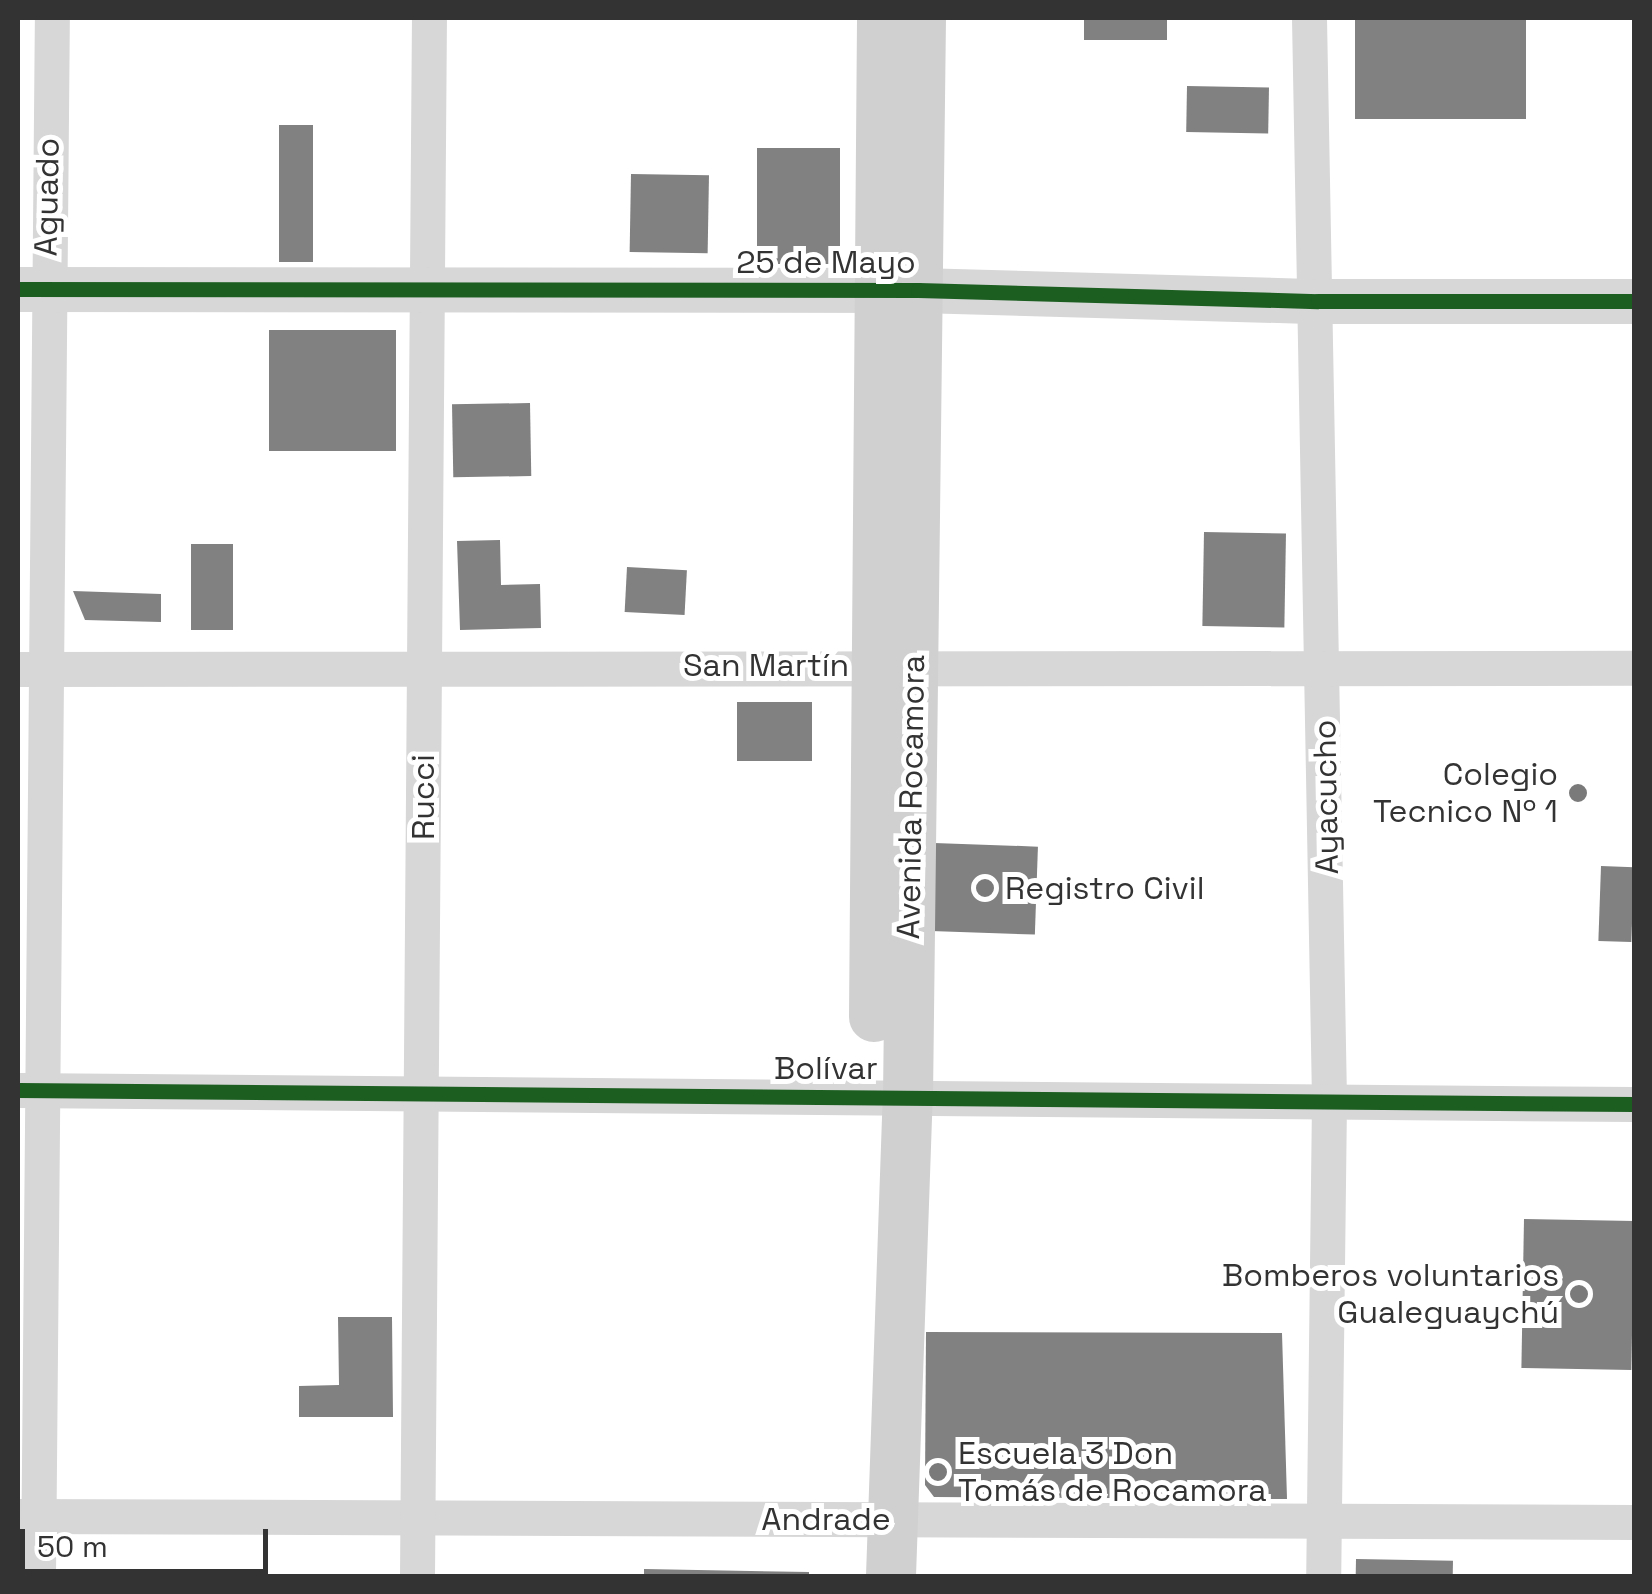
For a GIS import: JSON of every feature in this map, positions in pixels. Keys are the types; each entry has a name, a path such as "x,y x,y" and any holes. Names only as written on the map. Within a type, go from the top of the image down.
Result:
{"main road":[{"name":"Avenida Rocamora","path":"866,1576 879,1519 891,1096 897,290 882,18"},
{"name":"Avenida Rocamora","path":"897,290 920,18"},
{"name":"Avenida Rocamora","path":"879,1519 891,1576"}],"street":[{"name":"Aguado","path":"38,1576 28,1516 31,289 52,18"},
{"name":"Rucci","path":"417,1576 429,18"},
{"name":"Ayacucho","path":"1309,18 1318,301 1329,1100 1324,1576"},
{"name":"25 de Mayo","path":"31,289 897,290 1318,301 1634,300"},
{"name":"San Martín","path":"30,669 894,664 1634,668"},
{"name":"Bolívar","path":"29,1090 1634,1104"},
{"name":"Andrade","path":"28,1516 1634,1522"}],"building":[{"path":"1084,18 1167,18 1167,40 1084,40"},
{"path":"1355,18 1526,18 1526,119 1355,119"},
{"path":"1187,86 1269,87 1268,133 1186,132"},
{"path":"279,125 313,125 313,262 279,262"},
{"path":"757,148 840,148 840,264 757,264"},
{"path":"631,174 709,175 708,253 630,252"},
{"path":"269,330 396,330 396,451 269,451"},
{"path":"530,403 531,476 453,477 452,404"},
{"path":"1204,532 1286,533 1284,627 1202,626"},
{"path":"500,540 501,585 540,584 541,628 460,630 457,541"},
{"path":"191,544 233,544 233,630 191,630"},
{"path":"627,567 687,570 685,615 625,612"},
{"path":"73,591 161,594 161,622 85,620"},
{"path":"737,702 812,702 812,761 737,761"},
{"name":"Registro Civil","path":"934,843 1038,847 1035,935 931,931"},
{"path":"1601,866 1634,867 1631,942 1598,941"},
{"name":"Bomberos voluntarios Gualeguaychú","path":"1524,1219 1634,1221 1631,1370 1521,1368"},
{"path":"338,1317 392,1317 393,1417 299,1417 299,1386 339,1385"},
{"path":"926,1332 1282,1333 1287,1499 934,1497 925,1485"},
{"path":"1356,1559 1453,1561 1453,1576 1356,1576"},
{"path":"644,1569 809,1572 809,1576 644,1576"}],"cycle path":[{"path":"18,289 918,290 1318,301 1634,301"},
{"path":"18,1090 1634,1104"}],"place":[{"name":"Colegio Tecnico Nº 1","path":"1578,793"},
{"name":"Registro Civil","path":"985,888"},
{"name":"Bomberos voluntarios Gualeguaychú","path":"1579,1294"},
{"name":"Escuela 3 Don Tomás de Rocamora","path":"938,1472"}]}
